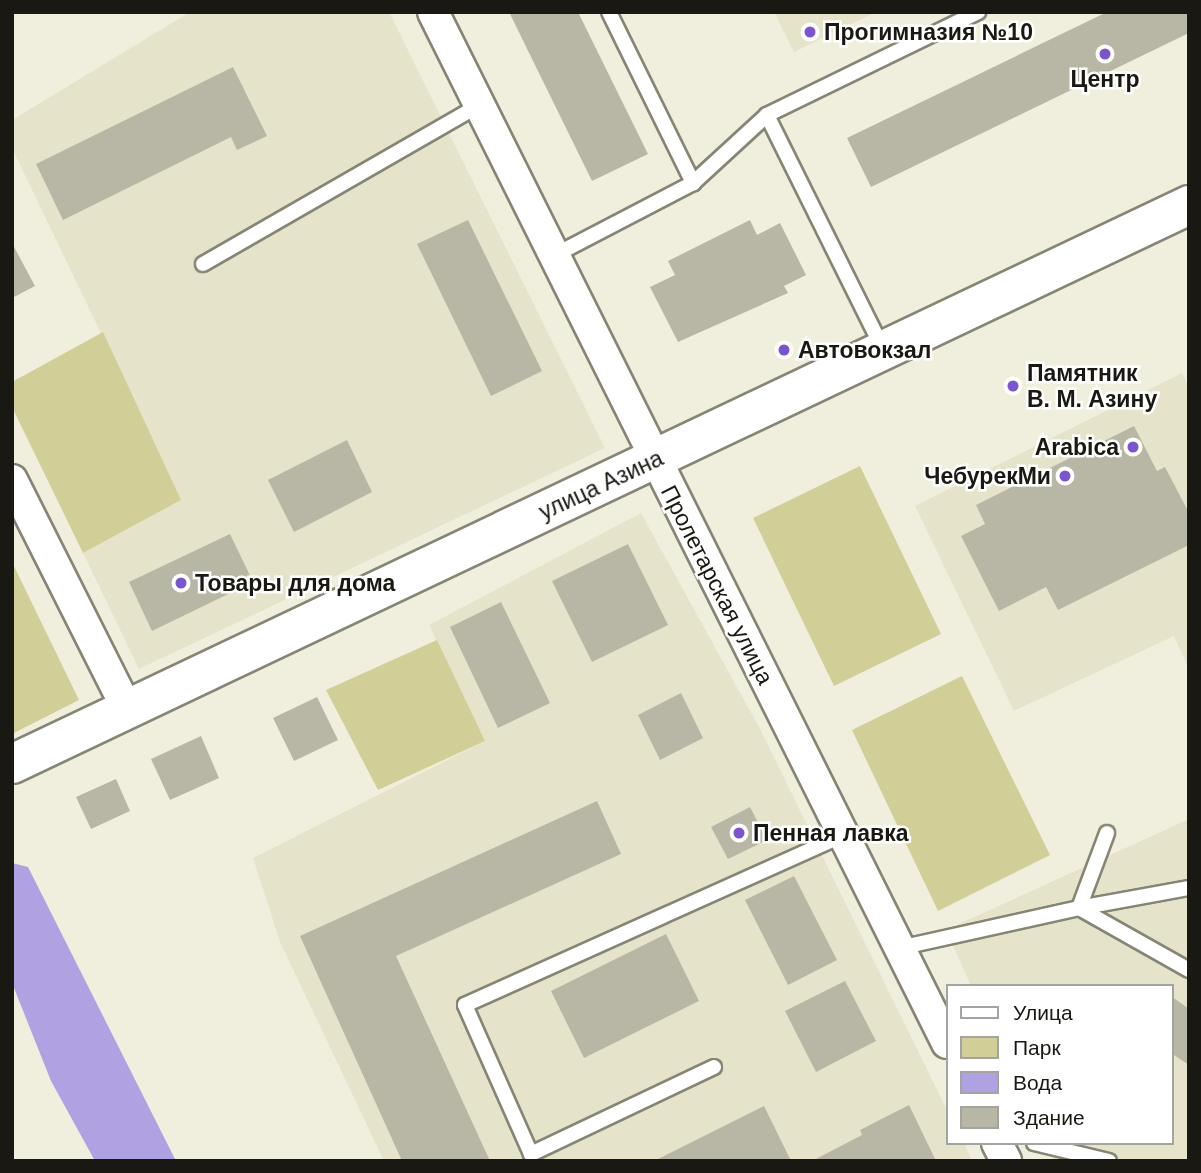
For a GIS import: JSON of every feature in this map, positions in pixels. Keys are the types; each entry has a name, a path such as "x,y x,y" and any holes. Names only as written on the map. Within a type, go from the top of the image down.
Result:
{"main road":[{"name":"улица Азина","path":"12,764 1189,205"}],"street":[{"name":"Пролетарская улица","path":"433,12 946,1042"},
{"path":"12,480 128,711"},
{"path":"998,1145 1006,1161"}],"lane":[{"path":"609,12 693,183"},
{"path":"553,256 693,183 767,115 978,12"},
{"path":"203,264 478,106"},
{"path":"767,115 883,351"},
{"path":"1079,908 1107,833"},
{"path":"714,1067 531,1154 465,1005 843,835"},
{"path":"900,948 1079,908 1189,888"},
{"path":"1079,908 1189,970"},
{"path":"1042,1145 1109,1161"}],"shaded area":[{"path":"190,12 389,12 605,448 139,669 83,553 181,500 12,148 12,120"},
{"name":"Прогимназия №10","path":"774,12 876,12 794,52"},
{"path":"1182,373 1189,387 1189,669 1174,636 1014,711 915,506"},
{"path":"641,513 760,729 946,1108 946,1145 965,1145 972,1161 384,1161 280,942 253,858 485,741 429,625"},
{"path":"1189,819 1189,1161 1054,1161 1046,1145 1173,1145 1173,984 970,984 946,930"}],"green space":[{"path":"103,332 181,500 83,553 12,407 12,382"},
{"path":"860,466 941,634 834,686 753,518"},
{"path":"12,562 79,700 12,734"},
{"path":"437,640 485,741 378,790 326,690"},
{"path":"962,676 1050,855 938,911 852,730"}],"water":[{"path":"12,863 28,867 176,1161 95,1161 51,1081 12,983"}],"building":[{"path":"509,12 578,12 648,154 592,181"},
{"path":"1107,12 1189,12 1189,33 871,187 847,138"},
{"path":"233,67 267,136 237,150 231,137 63,220 36,164"},
{"path":"468,220 542,371 491,396 417,244"},
{"path":"750,220 757,235 780,223 806,275 784,286 788,293 678,342 650,287 675,275 668,261"},
{"path":"12,243 35,286 12,298"},
{"path":"1134,426 1157,471 1165,467 1189,513 1189,545 1058,610 1046,587 999,611 961,536 985,524 976,505"},
{"path":"347,440 372,492 294,532 268,480"},
{"path":"230,534 253,582 152,631 129,582"},
{"path":"628,544 668,625 592,662 552,581"},
{"path":"501,602 550,703 498,728 450,627"},
{"path":"681,693 703,738 660,760 638,715"},
{"path":"317,697 338,740 294,761 273,718"},
{"path":"201,736 219,778 170,800 151,759"},
{"path":"116,779 130,811 91,829 76,797"},
{"path":"597,801 621,854 396,956 490,1161 402,1161 300,936"},
{"name":"Пенная лавка","path":"750,807 767,840 728,859 711,827"},
{"path":"794,876 837,960 788,985 745,900"},
{"path":"666,934 699,1001 584,1058 551,991"},
{"path":"845,981 876,1041 816,1072 785,1011"},
{"path":"1173,997 1189,1009 1189,1065 1173,1054"},
{"path":"909,1105 936,1161 812,1161 862,1135 860,1130"},
{"path":"764,1106 791,1161 654,1161"}],"place":[{"name":"Прогимназия №10","path":"810,32"},
{"name":"Центр","path":"1105,54"},
{"name":"Автовокзал","path":"784,350"},
{"name":"Памятник В. М. Азину","path":"1013,386"},
{"name":"Arabica","path":"1133,447"},
{"name":"ЧебурекМи","path":"1065,476"},
{"name":"Товары для дома","path":"181,583"},
{"name":"Пенная лавка","path":"739,833"}]}
